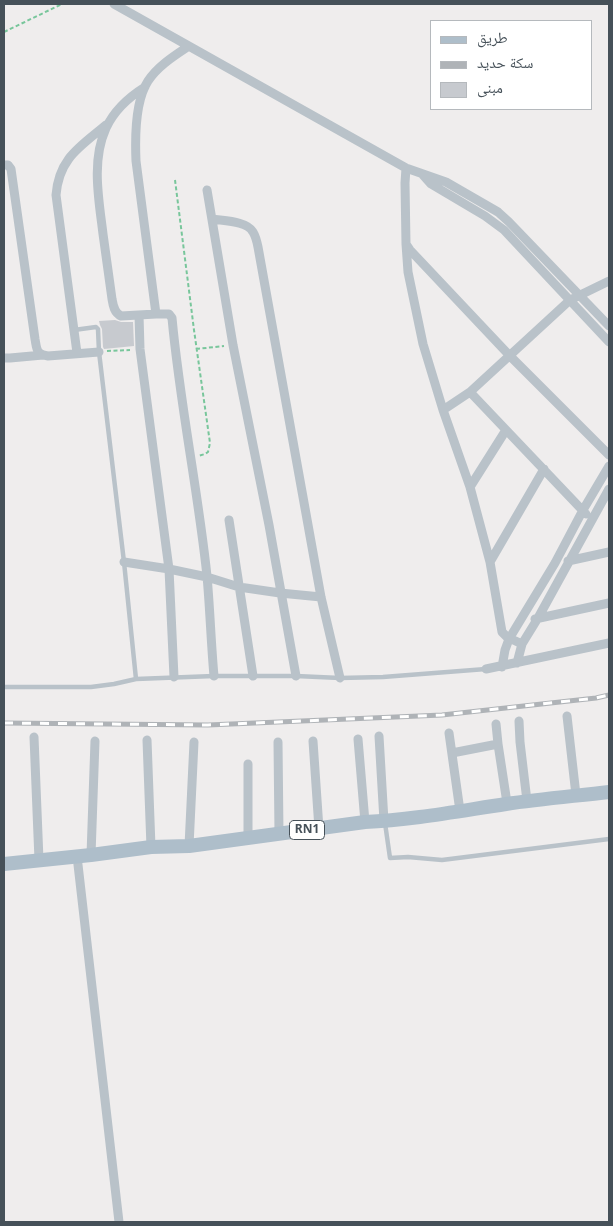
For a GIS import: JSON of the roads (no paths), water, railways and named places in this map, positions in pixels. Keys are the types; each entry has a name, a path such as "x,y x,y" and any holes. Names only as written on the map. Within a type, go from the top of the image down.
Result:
{"main road":[{"name":"RN1","path":"4,864 151,847 189,846 248,839 365,822 609,792"}],"street":[{"path":"114,4 406,168 446,182 498,212 609,326"},
{"path":"156,314 136,160 136,125 139,108 148,81 163,64 189,46"},
{"path":"76,353 56,195 57,185 62,167 68,159 110,122 133,95 145,88"},
{"path":"110,122 105,130 100,146 97,170 99,201 113,304 119,315 170,314 172,318 207,577 214,676"},
{"path":"4,165 8,165 11,169 36,348 38,352 44,355"},
{"path":"406,168 408,272 423,344 443,410 470,487 490,562 502,632 509,639 522,644"},
{"path":"421,173 431,184 485,216 504,230 609,342"},
{"path":"207,190 233,345 269,525 296,676"},
{"path":"212,219 235,222 246,226 252,229 256,237 321,597 340,678"},
{"path":"406,244 510,356 609,455"},
{"path":"443,410 470,392 570,300 609,281"},
{"path":"139,314 140,349 169,569 174,677"},
{"path":"4,358 99,352"},
{"path":"470,392 592,520"},
{"path":"470,487 506,430"},
{"path":"502,667 509,639 555,563 609,466"},
{"path":"490,562 544,469"},
{"path":"517,663 522,644 592,520 605,505 609,490"},
{"path":"229,520 253,676"},
{"path":"555,563 609,552"},
{"path":"124,562 169,569 280,594 321,597"},
{"path":"520,621 609,603"},
{"path":"486,669 609,643"},
{"path":"567,716 576,795"},
{"path":"519,721 527,801"},
{"path":"496,724 507,804"},
{"path":"449,733 460,811"},
{"path":"380,736 384,821"},
{"path":"34,737 39,860"},
{"path":"358,739 365,822"},
{"path":"146,740 151,847"},
{"path":"92,855 95,741"},
{"path":"313,741 319,829"},
{"path":"189,846 194,742"},
{"path":"278,742 279,834"},
{"path":"452,753 498,744"},
{"path":"248,764 248,839"},
{"path":"77,856 119,1222"}],"lane":[{"path":"74,330 98,328 99,352 136,679"},
{"path":"4,687 91,687 136,679 174,677 296,676 340,678 436,674 486,669"},
{"path":"384,821 390,858 408,857 442,860 609,839"}],"railway":[{"path":"4,723 208,725 442,715 609,695"}]}
